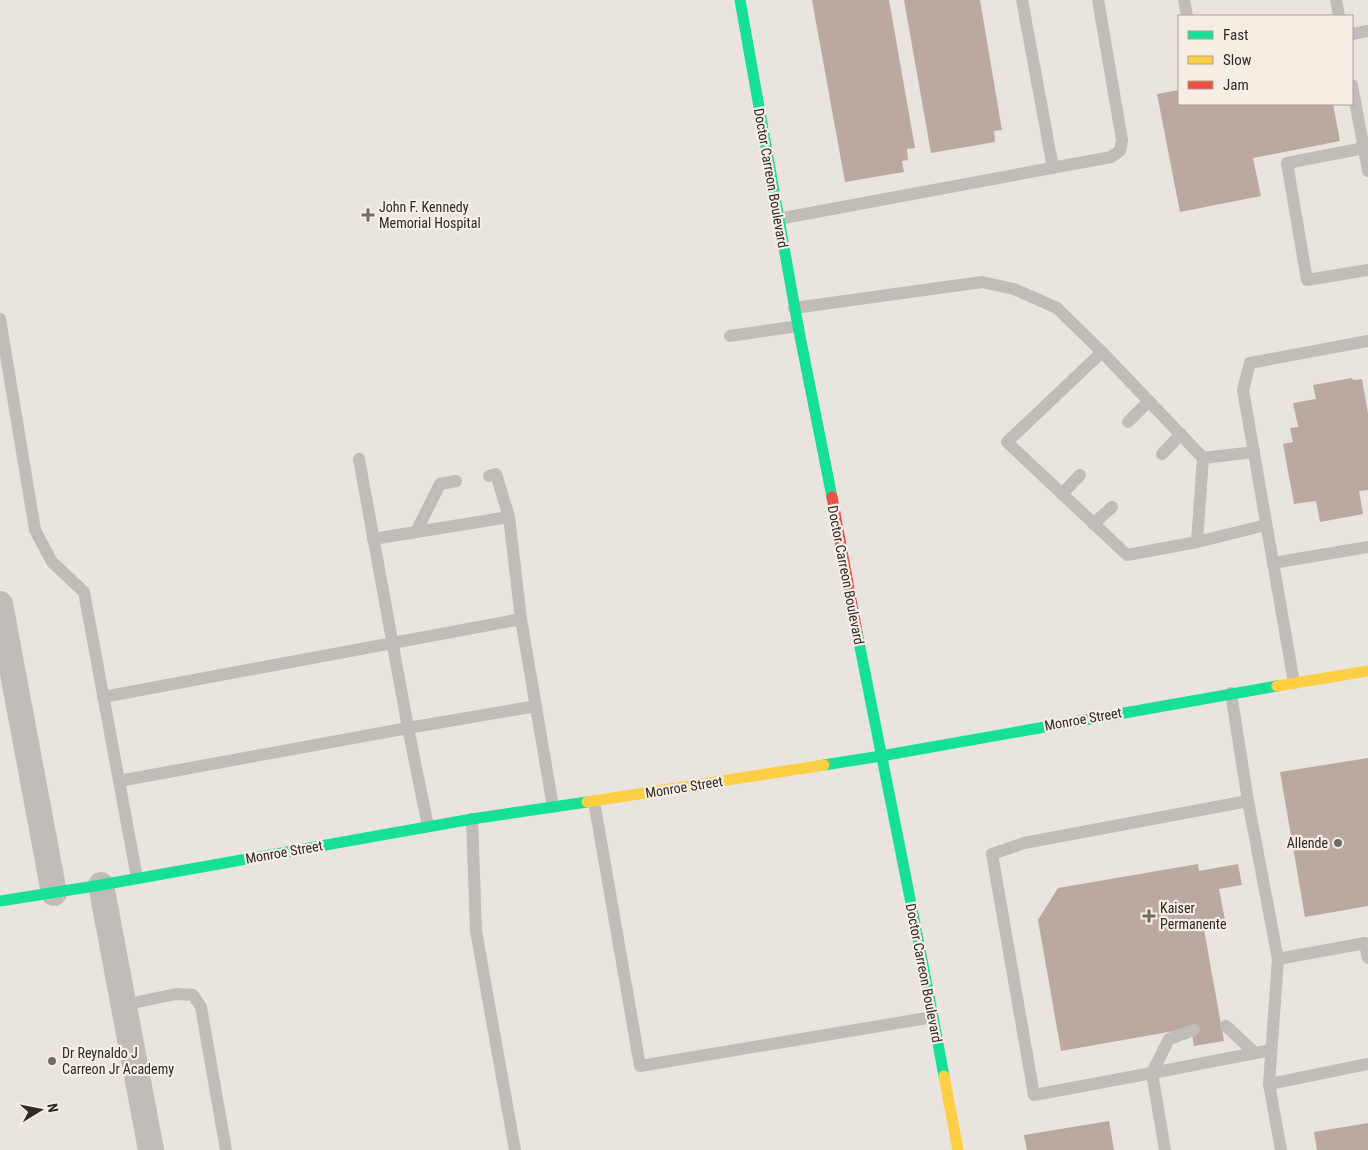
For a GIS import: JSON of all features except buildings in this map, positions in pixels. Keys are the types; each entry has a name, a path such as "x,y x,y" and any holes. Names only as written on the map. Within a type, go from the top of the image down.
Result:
{"main road":[{"name":"Doctor Carreon Boulevard","path":"740,0 794,308 958,1150"},
{"name":"Monroe Street","path":"0,901 100,885 428,826 881,756 1231,693 1368,671"}],"street":[{"path":"0,604 6,670 54,893"},
{"path":"100,885 151,1150"}],"lane":[{"path":"1022,0 1053,168"},
{"path":"778,219 1111,157 1120,151 1122,140 1098,0"},
{"path":"1184,0 1187,15"},
{"path":"1336,0 1339,15"},
{"path":"1353,34 1368,31"},
{"path":"1353,90 1368,171"},
{"path":"1364,148 1287,163 1307,280 1368,270"},
{"path":"794,308 982,282 1014,289 1057,308 1182,434 1203,458 1197,542"},
{"path":"0,319 35,530 52,562 84,592 137,878"},
{"path":"730,336 798,326"},
{"path":"1294,683 1243,390 1250,363 1368,341"},
{"path":"1102,352 1007,442 1126,555 1197,542 1266,525"},
{"path":"1128,422 1149,401"},
{"path":"1162,454 1182,434"},
{"path":"1203,458 1254,452"},
{"path":"359,459 392,643 428,826"},
{"path":"489,476 496,474 509,517 522,618 552,808"},
{"path":"1062,494 1080,475"},
{"path":"416,532 440,484 456,481"},
{"path":"1093,524 1112,507"},
{"path":"373,539 509,517"},
{"path":"1273,564 1368,547"},
{"path":"103,697 522,618"},
{"path":"1231,693 1248,801 1278,959 1269,1084 1281,1150"},
{"path":"119,781 536,706"},
{"path":"594,801 640,1066 933,1018"},
{"path":"1248,801 1024,843 992,854 1034,1094 1271,1050"},
{"path":"472,819 476,931 516,1150"},
{"path":"1278,959 1365,943 1368,958"},
{"path":"124,1005 176,994 193,995 201,1007 226,1150"},
{"path":"1226,1026 1255,1053"},
{"path":"1165,1150 1152,1073 1169,1039 1194,1030"},
{"path":"1269,1084 1368,1064"}],"traffic: fast":[{"path":"740,0 798,326 832,497"},
{"path":"857,632 944,1076"},
{"path":"824,765 1277,686"},
{"path":"0,901 101,885 472,819 587,802"}],"traffic: slow":[{"path":"1277,686 1368,671"},
{"path":"587,802 824,765"},
{"path":"944,1076 958,1150"}],"traffic: jam":[{"path":"832,497 857,632"}],"place":[{"name":"John F. Kennedy Memorial Hospital","path":"368,215"},
{"name":"Allende","path":"1338,843"},
{"name":"Kaiser Permanente","path":"1149,916"},
{"name":"Dr Reynaldo J Carreon Jr Academy","path":"52,1061"}]}
